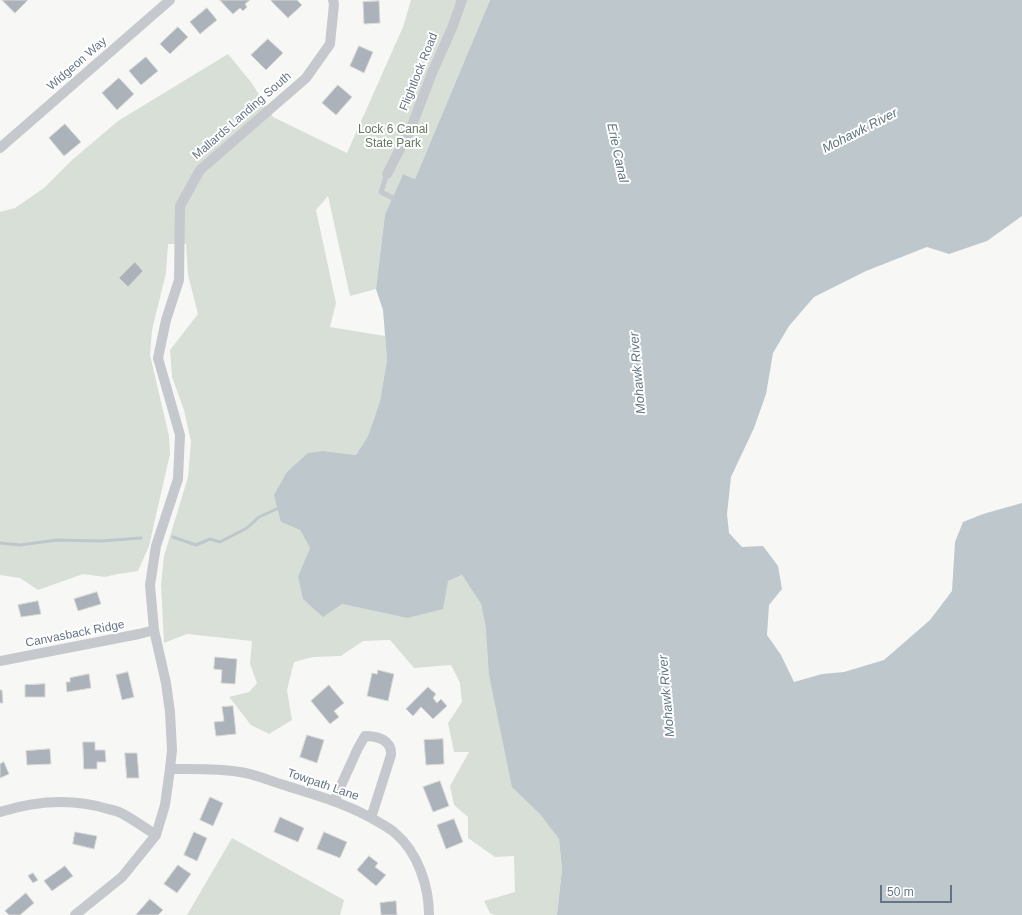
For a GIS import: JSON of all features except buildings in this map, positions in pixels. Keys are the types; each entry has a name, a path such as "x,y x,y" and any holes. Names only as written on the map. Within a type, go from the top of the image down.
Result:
{"street":[{"name":"Widgeon Way","path":"0,148 170,0"},
{"name":"Mallards Landing South","path":"156,835 165,806 172,750 170,712 166,683 154,630 150,585 156,546 178,479 180,435 158,358 166,320 179,280 180,206 200,170 306,78 330,44 334,4 333,0"},
{"name":"Flightlock Road","path":"387,174 411,128 462,0"},
{"name":"Canvasback Ridge","path":"0,661 154,630"},
{"path":"334,801 365,736 379,737 386,742 392,751 371,818"},
{"name":"Towpath Lane","path":"170,769 205,769 240,772 354,808 396,833 415,857 421,871 429,900 429,915"},
{"path":"0,812 12,808 48,802 93,804 121,813 156,835 122,877 75,915"}],"lane":[{"path":"387,174 381,192 393,198"}],"green space":[{"name":"Lock 6 Canal State Park","path":"411,0 490,0 415,179 403,174 385,214 376,289 350,296 328,196 316,210 336,303 330,327 385,336 387,360 380,401 368,436 356,455 325,451 281,522 300,530 310,548 298,576 342,604 407,618 448,581 462,575 481,604 486,629 539,813 559,839 562,869 557,915 494,915 490,913 484,901 515,892 514,856 495,857 468,838 468,817 454,805 450,786 469,752 454,752 448,723 462,702 460,683 451,665 414,668 390,640 363,641 341,656 313,657 294,662 287,690 292,720 269,734 251,725 229,697 249,692 257,683 250,664 252,641 187,634 164,643 161,585 164,556 188,477 191,442 184,410 172,377 170,350 198,314 188,275 186,244 168,244 166,273 152,330 150,355 169,436 170,454 149,546 138,571 105,577 83,574 38,590 20,578 0,575 0,212 15,208 44,188 72,160 118,121 228,54 251,82 273,117 347,153 403,27"},
{"path":"232,838 344,900 340,915 187,915"}],"water":[{"path":"490,0 1022,0 1022,216 987,241 949,254 927,247 866,271 814,297 789,326 773,353 766,394 754,428 731,477 727,514 729,533 742,547 763,546 778,566 782,589 769,605 767,635 781,655 794,682 822,674 844,672 884,660 930,620 952,591 955,542 963,522 983,514 1022,503 1022,915 557,915 562,869 559,839 539,813 512,787 489,675 486,629 481,604 462,575 448,581 443,609 407,618 342,604 323,617 303,599 298,576 310,548 300,530 281,522 274,495 287,472 308,453 324,451 356,455 368,436 380,401 387,360 383,310 376,289 385,214 403,174 415,179"}],"waterway":[{"path":"173,537 196,545 210,539 220,542 247,528 259,517 281,507"},
{"path":"0,543 20,545 57,540 101,541 141,538"}],"water label":[{"name":"Mohawk River","path":"860,131"},
{"name":"Erie Canal","path":"617,153"},
{"name":"Mohawk River","path":"638,373"},
{"name":"Mohawk River","path":"667,696"}]}
